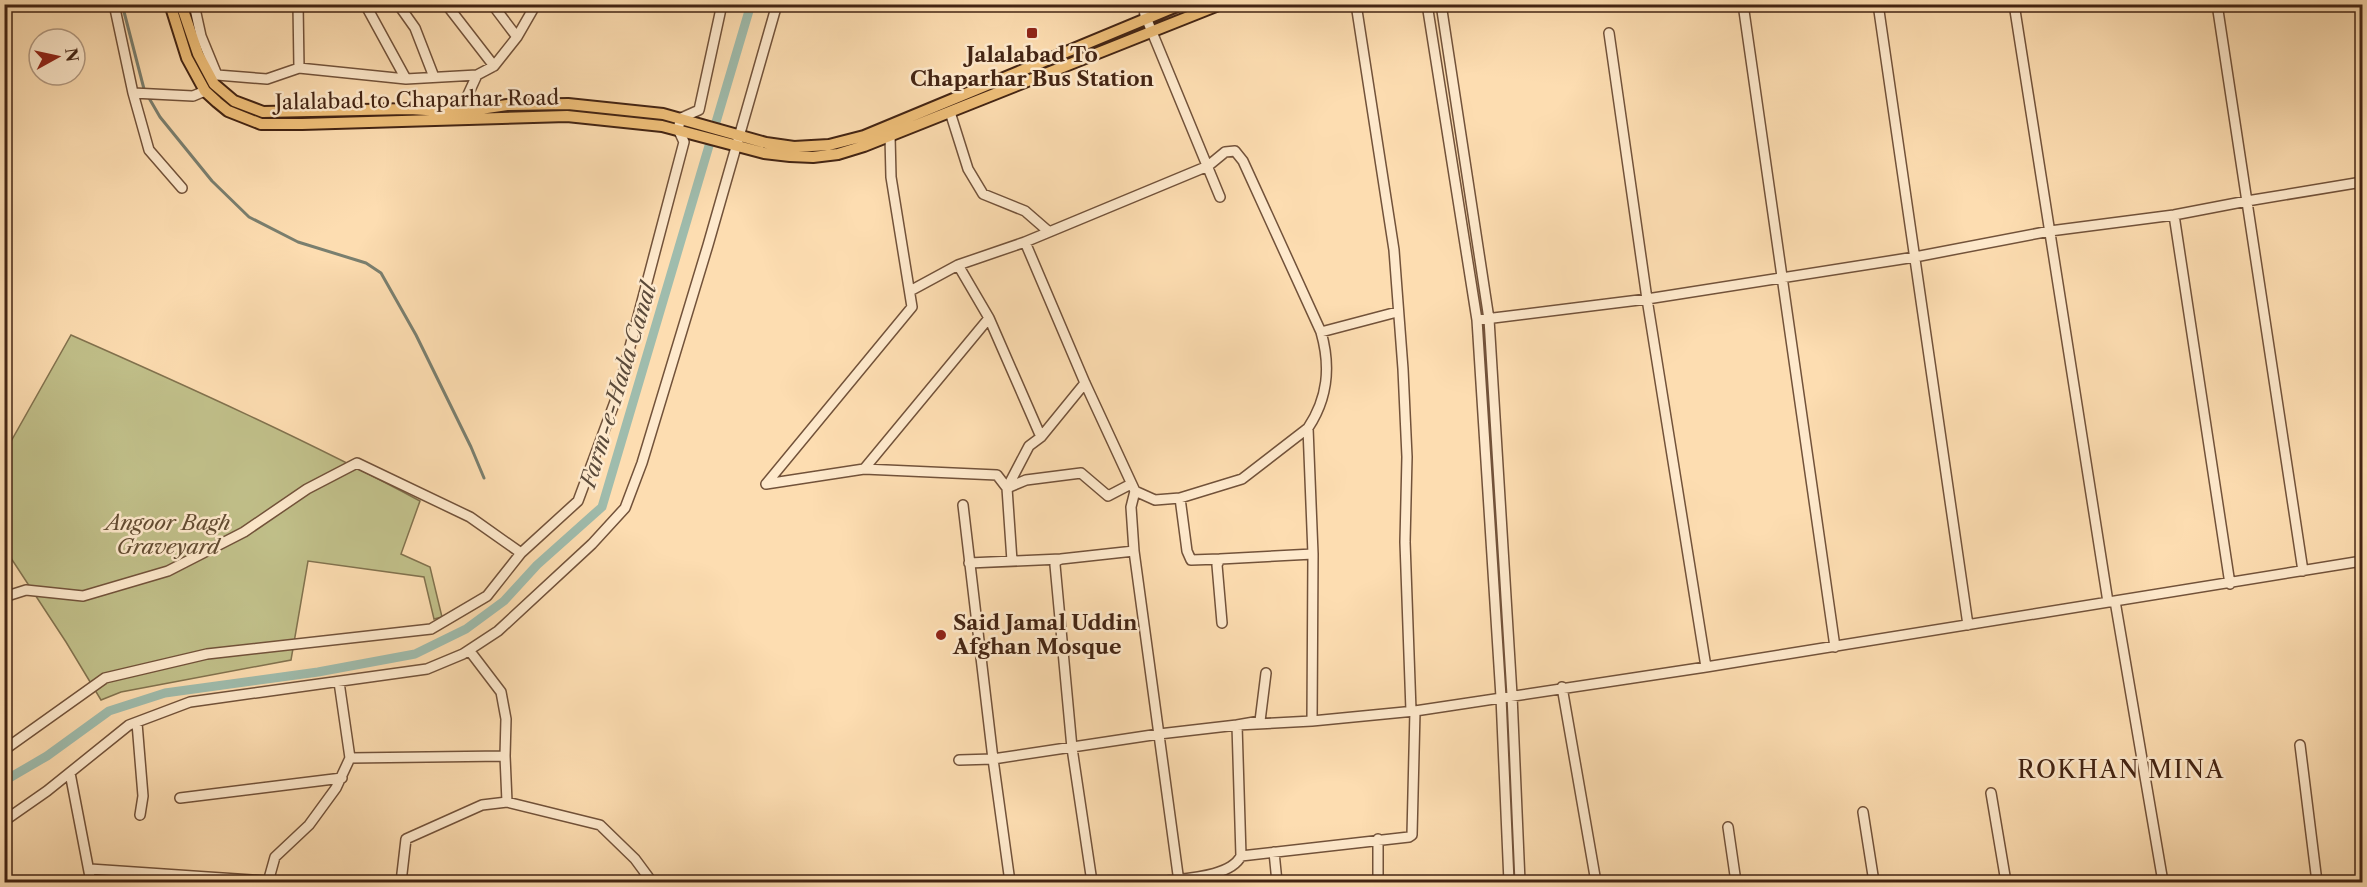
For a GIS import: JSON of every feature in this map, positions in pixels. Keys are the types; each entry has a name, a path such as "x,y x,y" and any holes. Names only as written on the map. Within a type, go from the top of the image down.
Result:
{"main road":[{"name":"Jalalabad to Chaparhar Road","path":"170,4 187,58 205,91 228,111 261,124 567,116 663,120"},
{"name":"Jalalabad to Chaparhar Road","path":"181,4 198,54 214,84 234,101 263,112 409,109 460,112 507,105 568,104 663,120"},
{"path":"663,120 682,130 766,143 794,147 829,145 864,136 1182,4"},
{"path":"663,120 686,119 764,153 813,157 838,154 890,136 1221,4"}],"street":[{"path":"114,4 133,93 149,150 182,188"},
{"path":"194,4 201,36 217,75 267,79 299,68 406,79 477,75 494,66 517,37 536,4"},
{"path":"298,4 299,68"},
{"path":"365,4 406,79"},
{"path":"398,4 414,28 434,77"},
{"path":"446,4 494,66"},
{"path":"492,4 517,37"},
{"path":"4,750 105,678 207,654 431,629 487,596 521,553 578,501 617,396 684,142 682,130 686,119 699,110 722,4"},
{"path":"4,821 70,773 129,725 190,702 427,669 469,650 498,631 592,544 626,508 642,463 708,245 734,138 777,4"},
{"path":"1143,4 1147,19 1220,197"},
{"path":"1242,856 1409,837 1414,832 1413,711 1406,542 1407,457 1403,369 1394,250 1356,4"},
{"path":"1427,4 1477,320 1501,697 1509,882"},
{"path":"1441,4 1489,319 1512,695 1520,882"},
{"path":"1743,4 1834,646"},
{"path":"1878,4 1968,625"},
{"path":"2014,4 2112,602 2163,882"},
{"path":"2217,4 2303,571"},
{"path":"1609,33 1647,298 1706,667"},
{"path":"460,112 477,75"},
{"path":"133,93 193,96 205,91"},
{"path":"950,112 968,169 983,194 1025,211 1048,231"},
{"path":"890,136 891,177 912,307 766,484 864,469 997,475 1007,488"},
{"path":"910,291 958,265 1025,242 1208,166 1225,152 1235,151 1240,156 1322,332 1326,348 1327,380 1321,404 1308,428 1242,479 1180,498 1155,500 1133,488 1108,496 1081,473 1026,480 1007,488"},
{"path":"1477,320 1647,298 1915,257 2050,231 2174,215 2362,182"},
{"path":"2174,215 2230,584"},
{"path":"1025,242 1133,488 1131,507 1134,551 1178,881"},
{"path":"958,265 989,318 1041,437"},
{"path":"1322,332 1397,312"},
{"path":"864,469 989,318"},
{"path":"1012,561 1007,488 1029,446 1041,437 1085,383"},
{"path":"1308,428 1313,554 1312,721"},
{"path":"4,597 26,590 83,596 168,571 244,532 307,489 357,463 470,517 521,553"},
{"path":"1180,498 1187,551 1191,560 1313,554"},
{"path":"963,505 993,759 1011,882"},
{"path":"969,563 1061,559 1134,551"},
{"path":"1061,559 1056,561 1055,565 1072,748 1092,882"},
{"path":"1220,559 1217,565 1222,623"},
{"path":"1237,725 1312,721 1413,711 1706,667 2362,561"},
{"path":"469,650 501,692 506,719 507,802"},
{"path":"959,760 993,759 1260,721 1266,673"},
{"path":"90,869 268,882 275,857 309,825 342,778 350,758 339,682"},
{"path":"1562,687 1596,882"},
{"path":"137,723 143,796 140,815"},
{"path":"1158,882 1178,881 1232,868 1242,856 1237,725"},
{"path":"2300,745 2317,882"},
{"path":"350,758 505,756"},
{"path":"70,773 91,882"},
{"path":"180,798 342,778"},
{"path":"1991,793 2006,882"},
{"path":"401,882 406,838 482,805 507,802 600,825 635,859 652,882"},
{"path":"1863,812 1874,882"},
{"path":"1728,826 1736,882"},
{"path":"1378,839 1378,882"},
{"path":"1274,852 1277,882"}],"green space":[{"name":"Angoor Bagh Graveyard","path":"71,335 247,415 420,501 401,554 430,567 442,617 434,619 424,577 308,561 291,660 121,692 101,700 5,549 5,452"}],"waterway":[{"path":"122,4 144,89"},
{"name":"Farm-e-Hada Canal","path":"4,781 47,756 109,711 165,693 318,672 415,654 466,629 504,601 537,565 602,507 751,4"},
{"path":"149,98 160,117 212,181 249,217 298,242 366,263 381,273 416,335 484,478"}],"place":[{"name":"Jalalabad To Chaparhar Bus Station","path":"1032,33"},
{"name":"Said Jamal Uddin Afghan Mosque","path":"941,635"}],"district":[{"name":"ROKHAN MINA","path":"2121,770"}]}
